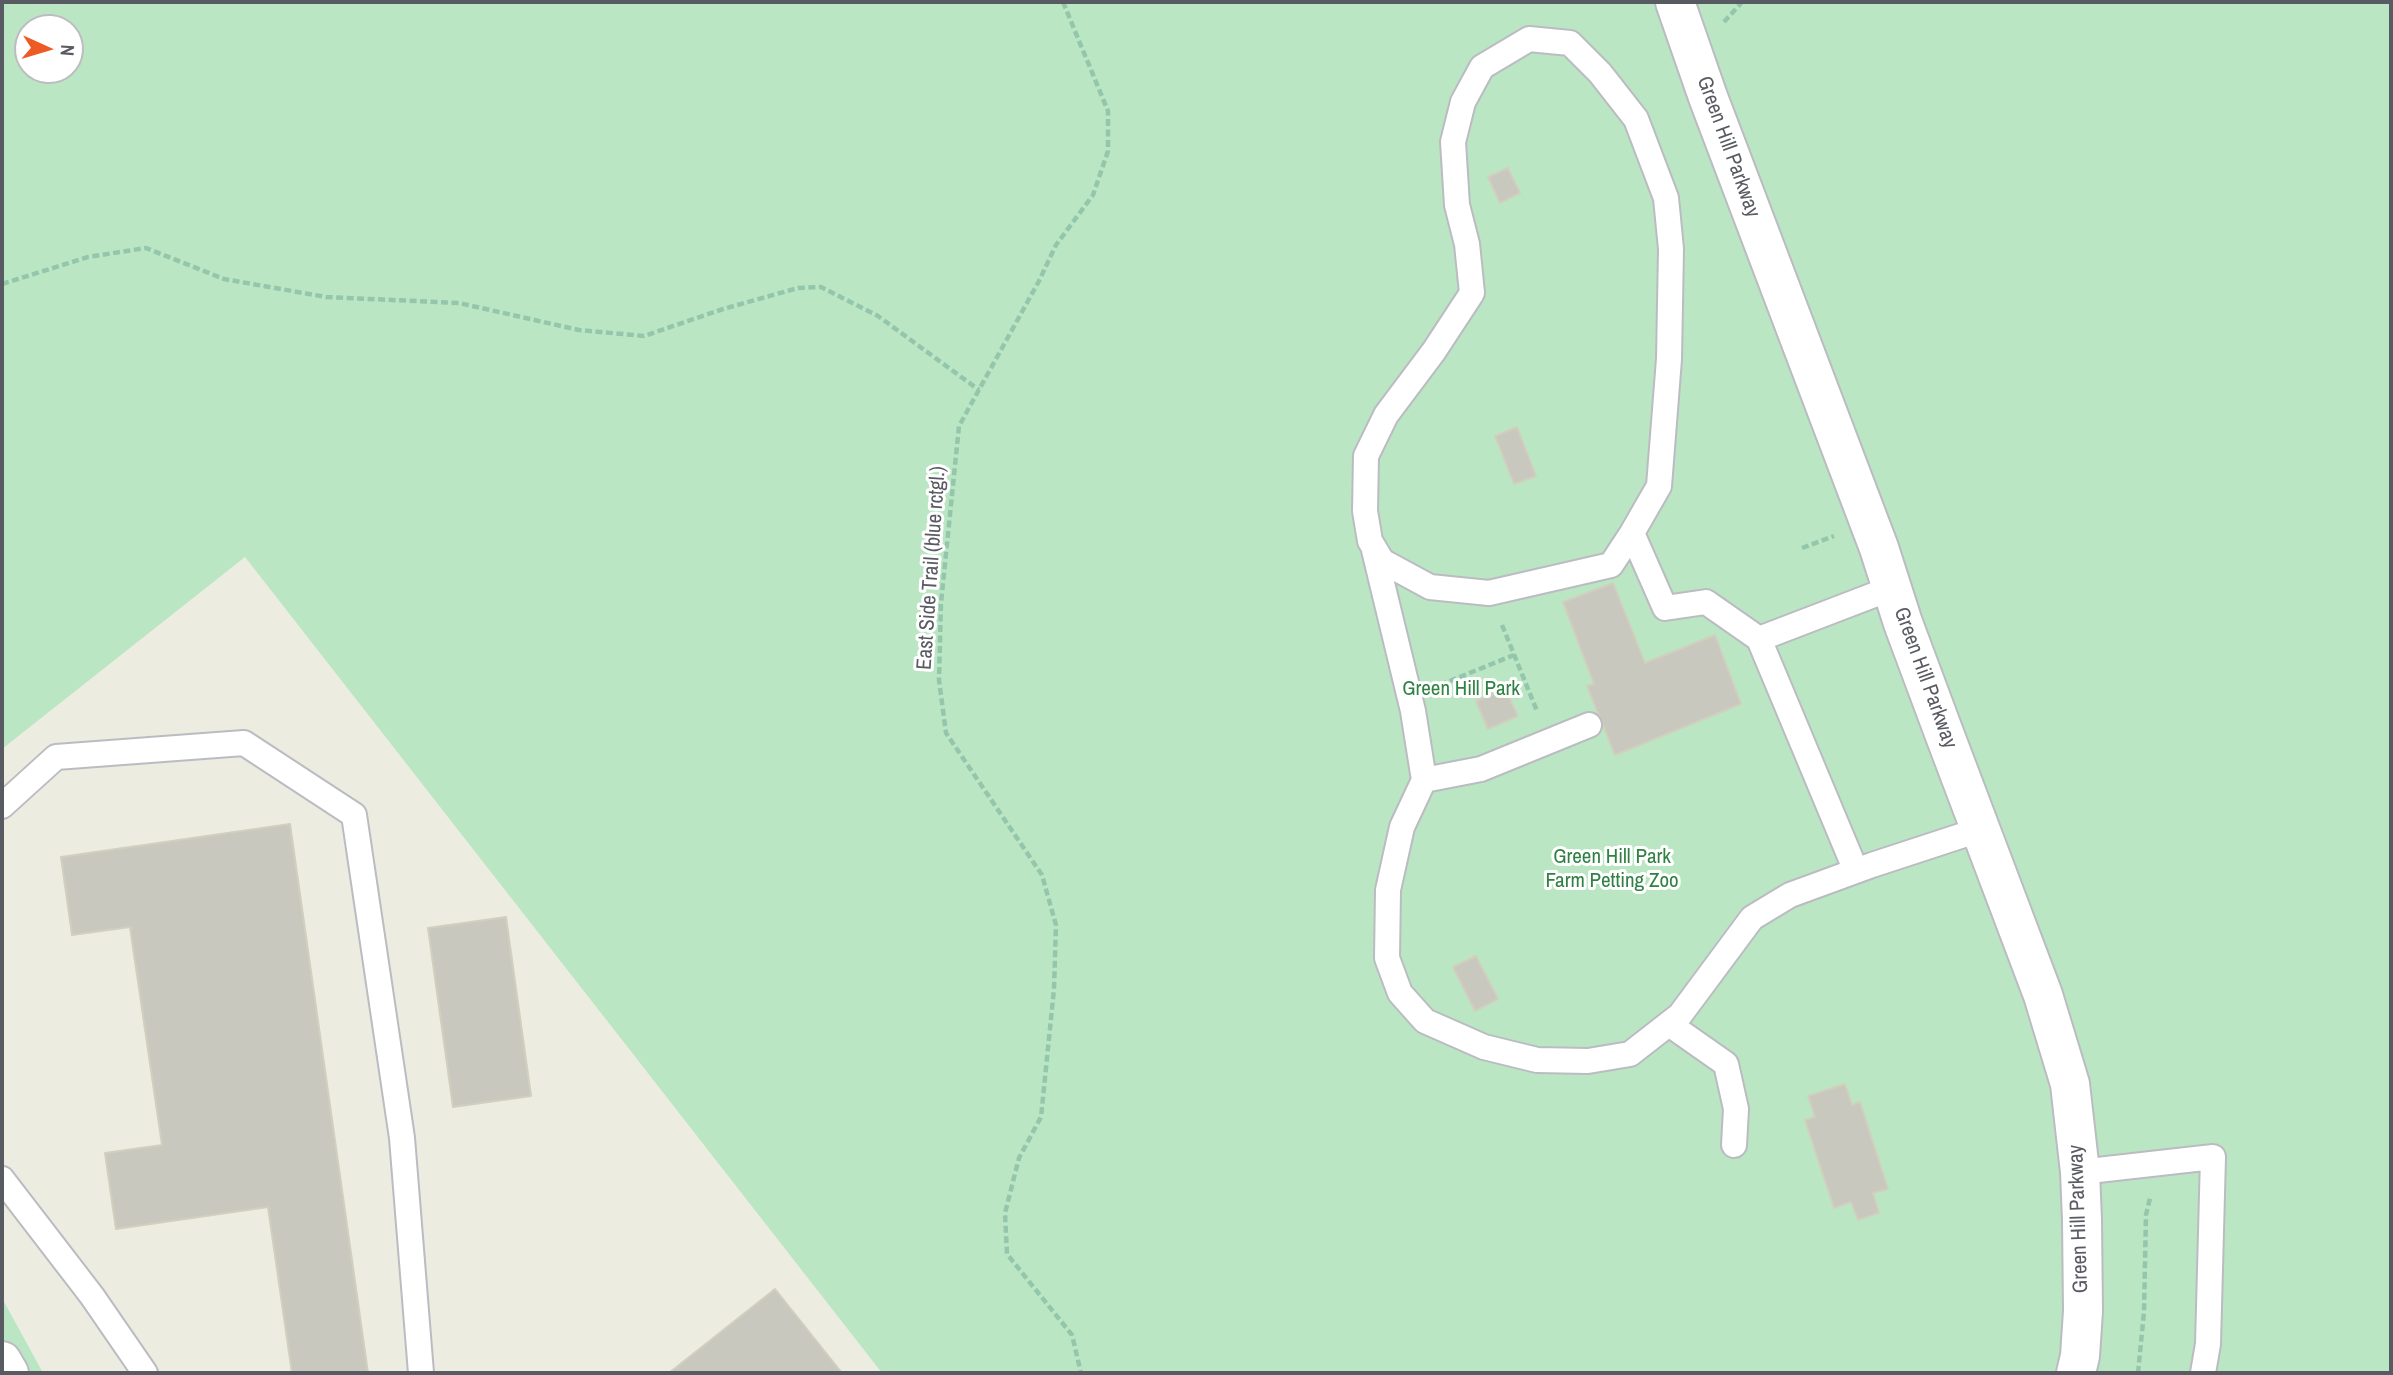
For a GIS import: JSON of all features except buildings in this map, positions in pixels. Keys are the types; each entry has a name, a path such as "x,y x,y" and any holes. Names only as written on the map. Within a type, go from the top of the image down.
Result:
{"street":[{"name":"Green Hill Parkway","path":"1675,2 2043,995 2070,1084 2080,1171 2082,1311 2080,1356 2076,1373"},
{"path":"2,1361 9,1373"}],"lane":[{"path":"1372,543 1382,561 1430,587 1489,593 1611,565 1659,486 1669,359 1671,249 1666,198 1636,119 1600,73 1570,43 1529,40 1482,67 1464,102 1453,142 1457,205 1467,244 1472,293 1434,351 1386,415 1366,456 1365,511 1372,543 1409,697 1424,780 1402,827 1388,890 1387,958 1400,993 1425,1021 1484,1046 1537,1060 1588,1062 1630,1054 1681,1015 1752,918 1790,895 1982,829"},
{"path":"1632,533 1665,608 1706,603 1759,639 1856,871"},
{"path":"1759,639 1892,588"},
{"path":"1424,780 1482,769 1589,725"},
{"path":"2,806 56,758 244,743 354,815 402,1138 421,1373"},
{"path":"1669,1024 1726,1065 1736,1109 1734,1145"},
{"path":"2080,1171 2213,1157 2208,1344 2203,1373"},
{"path":"2,1179 92,1296 145,1373"}],"path":[{"name":"East Side Trail (blue rctgl.)","path":"1063,2 1108,111 1108,151 1093,195 1056,245 959,426 941,603 939,680 946,733 1042,874 1056,925 1053,1002 1041,1117 1018,1158 1005,1213 1007,1254 1072,1335 1081,1373"},
{"path":"1721,26 1742,2"},
{"path":"2,284 88,257 146,248 223,279 326,297 459,303 579,330 644,336 798,288 821,287 878,316 979,390"},
{"path":"1489,593 1549,741"},
{"path":"1409,697 1514,656"},
{"path":"2138,1373 2144,1312 2146,1215 2151,1193"}],"green space":[{"name":"Green Hill Park","path":"2,2 2391,2 2391,1373 882,1373 245,557 2,749"},
{"path":"2,1298 43,1373 2,1373"}],"park label":[{"name":"Green Hill Park Farm Petting Zoo","path":"1612,869"}]}
